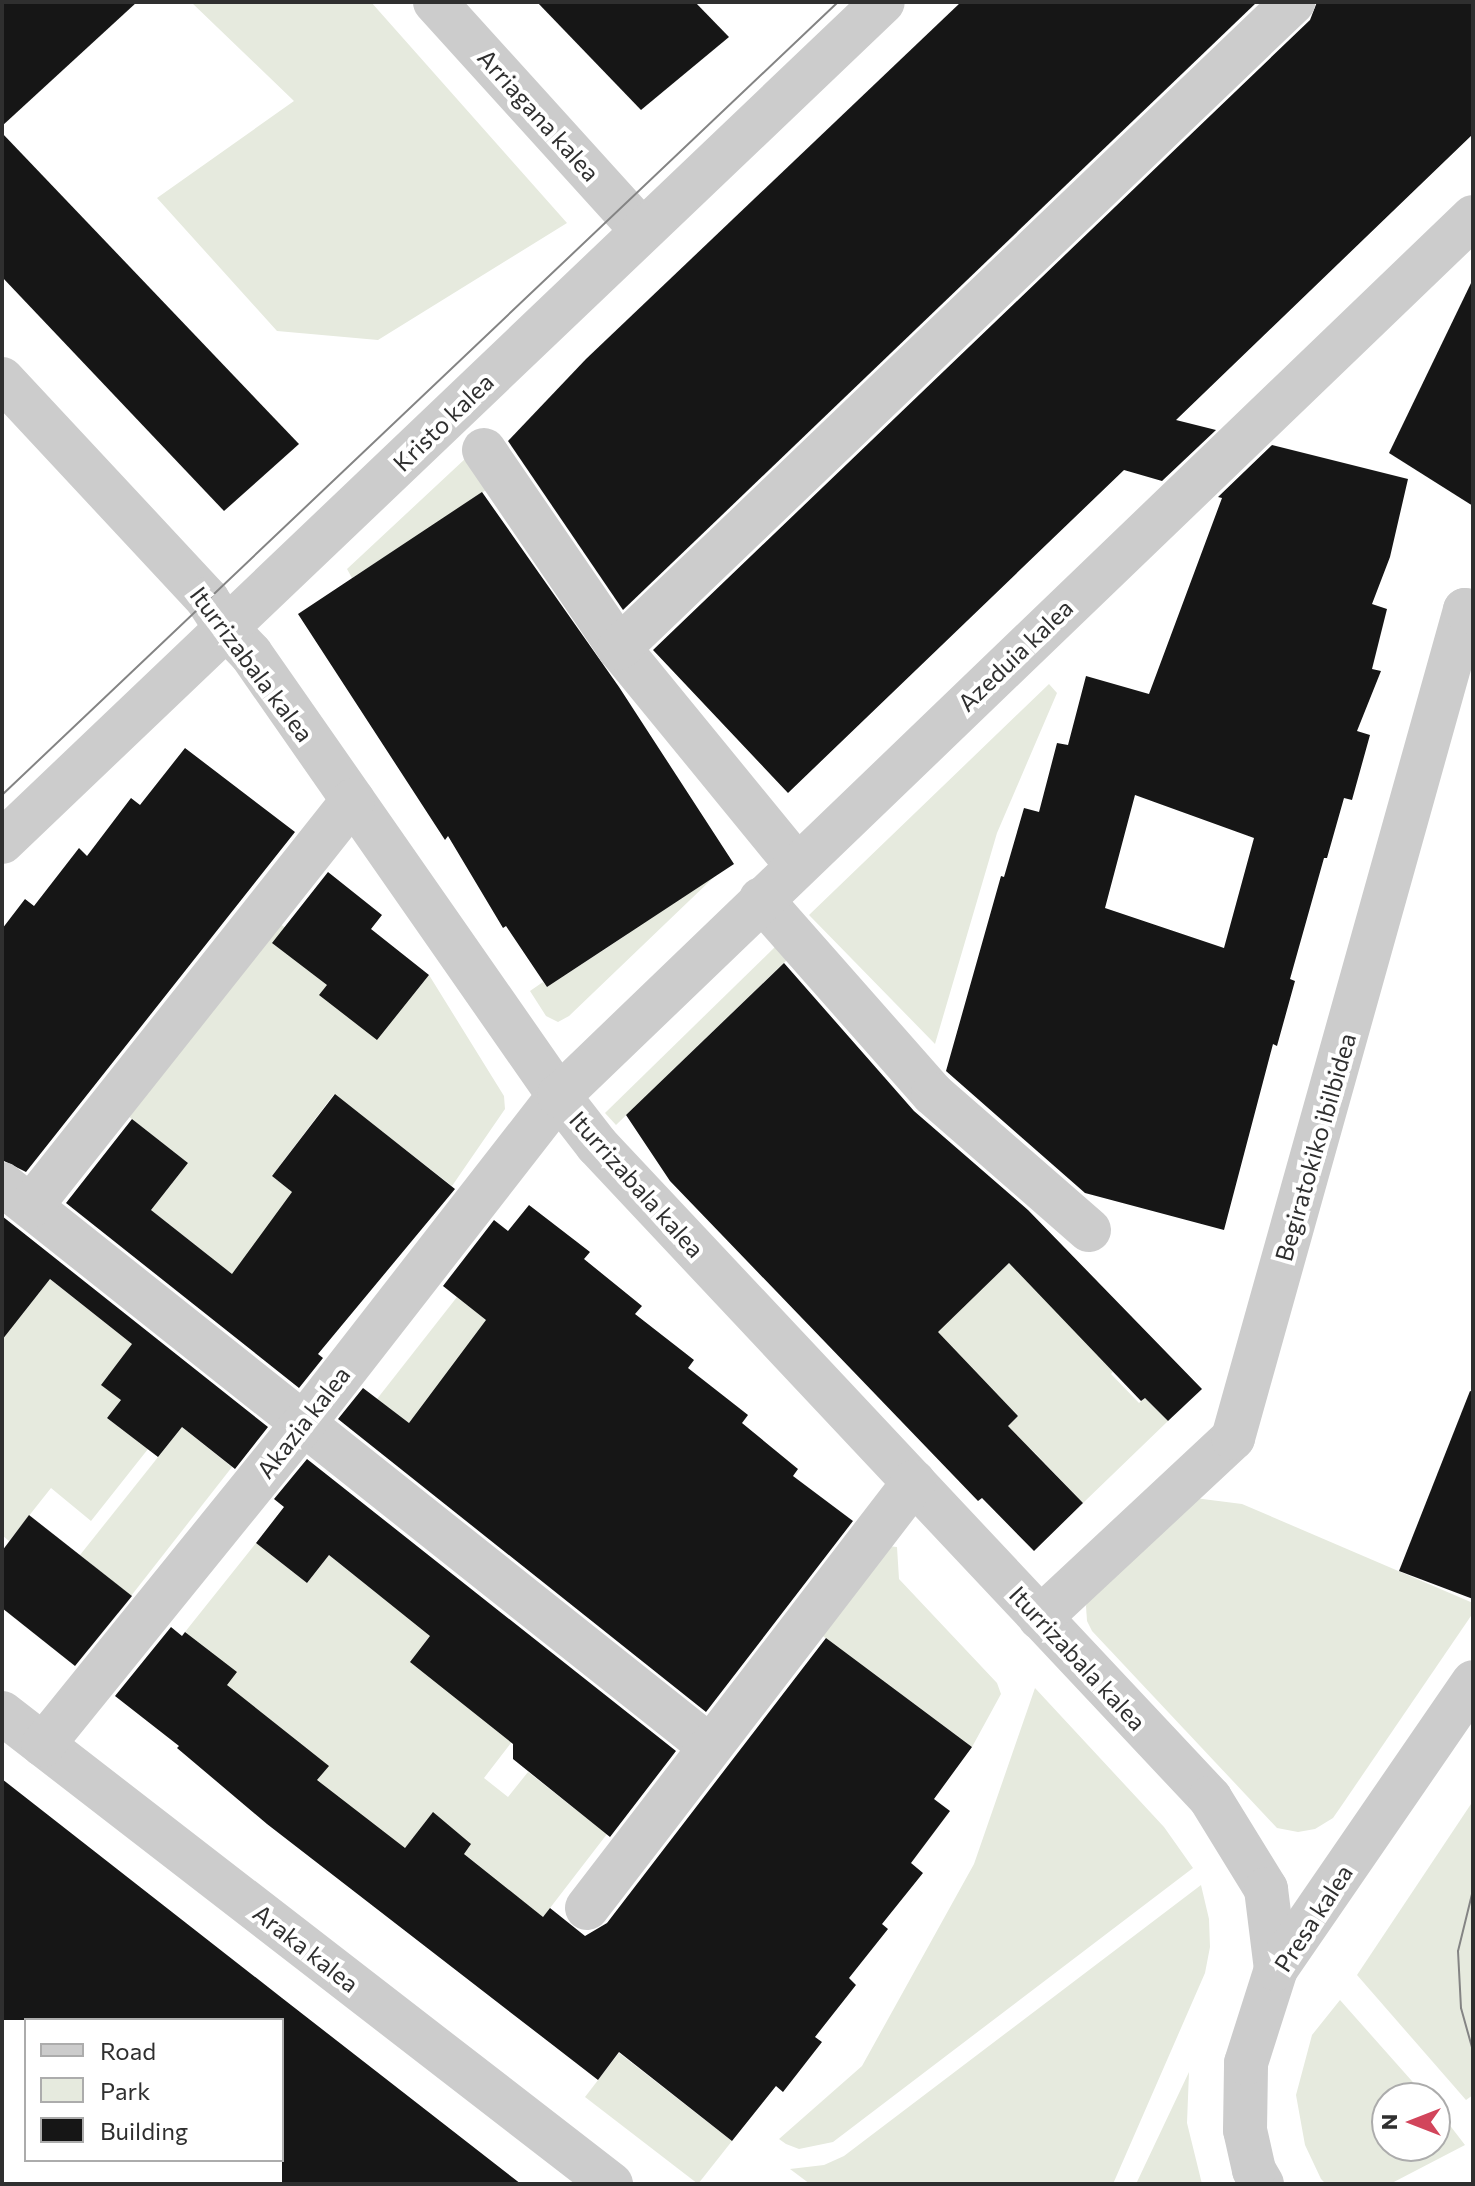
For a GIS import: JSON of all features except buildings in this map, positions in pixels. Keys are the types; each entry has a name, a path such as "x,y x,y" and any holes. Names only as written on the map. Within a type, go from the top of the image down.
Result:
{"street":[{"name":"Arriagana kalea","path":"435,2 642,230"},
{"name":"Kristo kalea","path":"2,842 883,2"},
{"path":"619,648 1293,2"},
{"name":"Azeduia kalea","path":"559,1096 796,864 1473,217"},
{"name":"Iturrizabala kalea","path":"2,379 207,599 225,627 251,654 559,1096 597,1145 1210,1798 1266,1889 1276,1969"},
{"path":"484,450 619,648 796,864"},
{"name":"Begiratokiko ibilbidea","path":"1040,1618 1233,1438 1465,610 1473,612"},
{"path":"353,800 17,1195 708,1745"},
{"path":"761,899 933,1094 1089,1230"},
{"name":"Akazia kalea","path":"43,1745 304,1423 559,1096"},
{"path":"587,1908 708,1745 914,1482"},
{"name":"Presa kalea","path":"1262,2184 1254,2170 1245,2130 1246,2063 1276,1969 1473,1682"},
{"name":"Araka kalea","path":"2,1713 611,2184"}],"green space":[{"path":"191,2 371,2 567,223 378,340 277,331 157,198 294,101"},
{"path":"466,458 489,488 429,528 714,877 569,1016 558,1022 546,1016 530,991 543,982 547,987 628,934 389,554 352,578 347,569"},
{"path":"1049,684 1057,693 997,833 935,1044 809,915"},
{"path":"279,923 309,946 327,985 377,1039 429,975 504,1096 505,1109 452,1186 334,1094 272,1176 292,1192 251,1321 208,1255 151,1210 188,1163 128,1116"},
{"path":"778,944 788,959 616,1125 605,1113"},
{"path":"1009,1263 1115,1369 1111,1374 1139,1403 1145,1398 1168,1421 1083,1503 1032,1450 1005,1429 1018,1416 990,1387 927,1342"},
{"path":"50,1279 132,1344 121,1400 107,1418 148,1449 91,1521 51,1488 9,1541 2,1535 2,1340"},
{"path":"457,1297 517,1344 409,1423 377,1399"},
{"path":"182,1427 232,1467 131,1596 80,1555"},
{"path":"1187,1497 1242,1504 1473,1603 1473,1613 1333,1818 1315,1829 1298,1832 1277,1828 1092,1631 1087,1621 1086,1606 1092,1590"},
{"path":"256,1543 307,1583 329,1555 379,1595 547,1696 484,1778 508,1797 528,1772 607,1834 520,1947 478,1865 425,1823 396,1860 311,1788 328,1766 226,1685 185,1632"},
{"path":"888,1546 897,1547 899,1579 997,1683 1001,1694 972,1747 816,1631"},
{"path":"1035,1688 1164,1827 1193,1868 833,2142 799,2149 786,2144 779,2139 862,2066 974,1864"},
{"path":"1473,1801 1473,2095 1466,2100 1357,1975"},
{"path":"1201,1885 1209,1919 1210,1947 1205,1973 1113,2184 810,2184 790,2169 824,2165 844,2156"},
{"path":"1340,2000 1413,2082 1371,2082 1371,2162 1432,2162 1390,2184 1326,2184 1321,2179 1305,2145 1296,2095 1312,2035"},
{"path":"619,2053 732,2141 698,2184 585,2097"},
{"path":"1189,2072 1187,2123 1202,2184 1136,2184"},
{"path":"1451,2127 1465,2145 1451,2152"}],"tram line":[{"path":"2,795 838,2"},
{"path":"1473,1890 1458,1951 1461,2008 1473,2051"}]}
